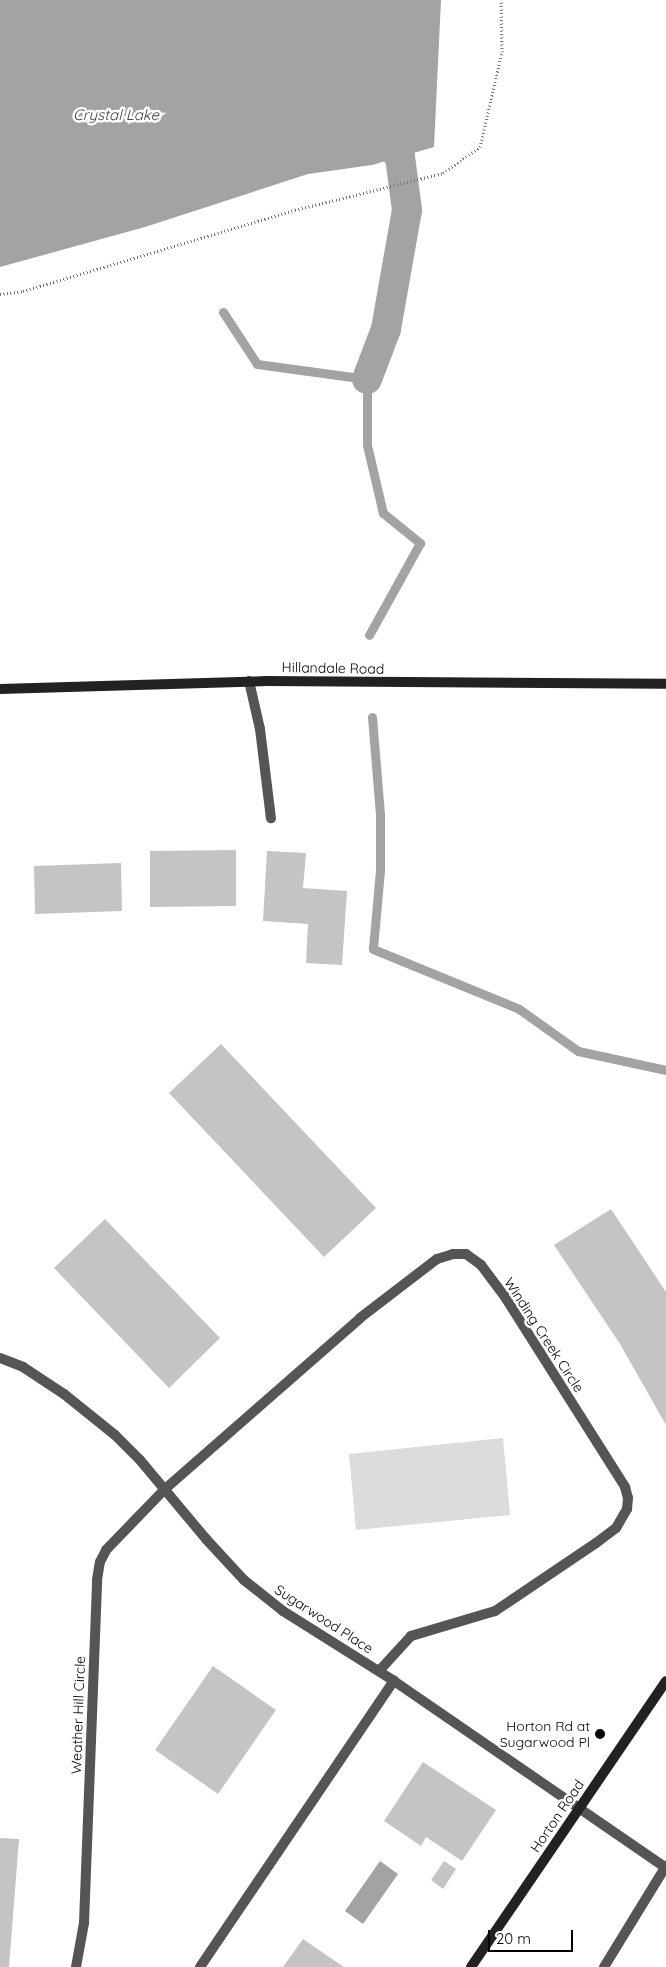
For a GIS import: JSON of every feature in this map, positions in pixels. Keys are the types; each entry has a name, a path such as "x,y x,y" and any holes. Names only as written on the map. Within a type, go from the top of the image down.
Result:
{"street":[{"name":"Hillandale Road","path":"0,689 249,681 666,684"},
{"path":"249,681 260,729 271,818"},
{"name":"Winding Creek Circle","path":"165,1489 360,1318 437,1259 453,1254 466,1254 481,1265 505,1297 625,1487 628,1498 627,1509 616,1528 495,1611 411,1636 378,1670"},
{"name":"Sugarwood Place","path":"0,1358 23,1368 64,1394 115,1435 244,1580 283,1611 378,1670 578,1808 666,1866"},
{"name":"Weather Hill Circle","path":"76,1967 84,1923 97,1580 100,1562 114,1539 165,1489"},
{"path":"200,1967 394,1681"},
{"name":"Horton Road","path":"471,1967 666,1681"},
{"path":"604,1967 666,1866"}],"path":[{"path":"0,294 24,291 295,210 443,173 480,147 502,52 501,0"}],"shaded area":[{"path":"503,1438 510,1515 356,1530 349,1454"}],"water":[{"name":"Crystal Lake","path":"0,0 441,0 434,147 372,165 308,174 145,227 0,267"},
{"path":"380,1861 398,1874 363,1924 345,1911"}],"building":[{"path":"236,850 236,906 150,907 150,851"},
{"path":"267,851 306,853 303,888 347,891 342,965 306,963 308,924 263,921"},
{"path":"121,863 122,911 35,914 34,866"},
{"path":"221,1044 376,1208 324,1257 169,1093"},
{"path":"611,1209 666,1292 666,1425 620,1344 554,1245"},
{"path":"105,1219 220,1338 169,1388 54,1268"},
{"path":"213,1666 276,1710 218,1794 155,1750"},
{"path":"423,1762 496,1810 462,1861 426,1837 421,1846 384,1821"},
{"path":"0,1838 19,1839 9,1967 0,1967"},
{"path":"444,1861 456,1869 443,1889 431,1880"},
{"path":"303,1939 344,1967 283,1967"}],"waterway":[{"path":"367,379 386,329 407,210 400,157 381,133 372,129"},
{"path":"223,312 257,364 367,379 367,445 383,513 420,543 369,635"},
{"path":"372,717 380,814 380,870 373,949 519,1009 578,1051 666,1070"}],"place":[{"name":"Horton Rd at Sugarwood Pl","path":"600,1734"}]}
